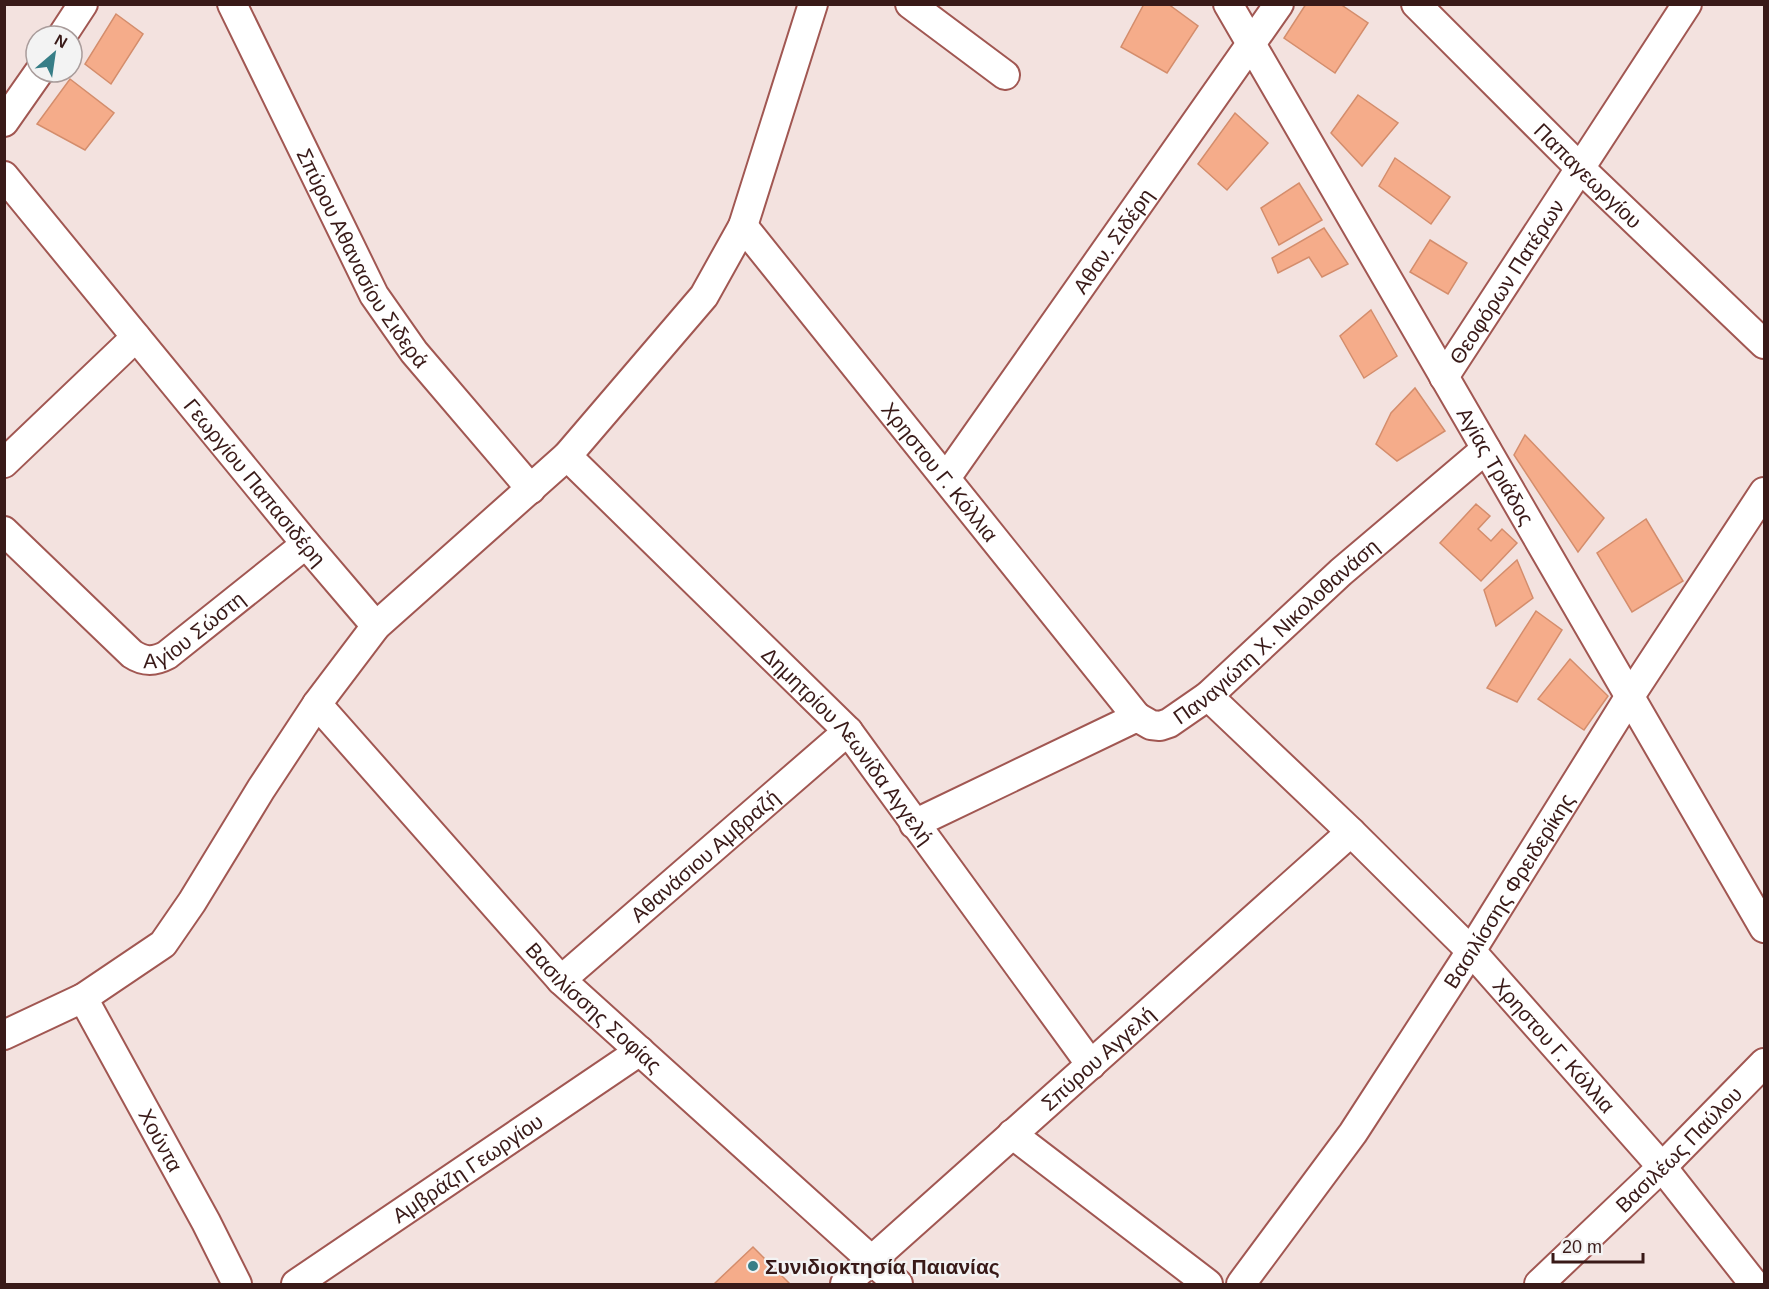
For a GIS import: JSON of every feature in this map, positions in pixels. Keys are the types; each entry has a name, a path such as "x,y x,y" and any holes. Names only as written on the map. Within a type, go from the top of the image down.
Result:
{"street":[{"path":"70,24 83,4"},
{"name":"Σπύρου Αθανασίου Σιδερά","path":"232,4 374,295 414,352 531,489"},
{"path":"4,1035 83,998 163,944 317,704 376,626 567,456 704,296 743,225 813,4"},
{"path":"910,4 1005,75"},
{"name":"Αγίας Τριάδος","path":"1228,4 1764,928"},
{"name":"Αθαν. Σιδέρη","path":"946,478 1279,4"},
{"name":"Παπαγεωργίου","path":"1416,4 1580,168 1764,344"},
{"name":"Θεοφόρων Πατέρων","path":"1444,377 1687,4"},
{"path":"4,122 31,84"},
{"name":"Γεωργίου Παπασιδέρη","path":"4,176 376,626"},
{"name":"Χρηστου Γ. Κόλλια","path":"743,225 1137,717"},
{"path":"4,463 136,337"},
{"name":"Παναγιώτη Χ. Νικολοθανάση","path":"914,824 1137,717 1151,725 1160,726 1169,723 1208,696 1341,572 1486,449"},
{"name":"Δημητρίου Λεωνίδα Αγγελή","path":"567,456 848,731 1090,1065"},
{"name":"Βασιλίσσης Φρειδερίκης","path":"1241,1284 1353,1133 1471,951 1630,696 1760,512"},
{"name":"Αγίου Σώστη","path":"4,531 132,654 149,661 158,660 167,655 306,544"},
{"name":"Χρηστου Γ. Κόλλια","path":"1208,696 1351,832 1471,951 1662,1167 1754,1284"},
{"name":"Βασιλίσσης Σοφίας","path":"317,704 561,980 898,1284"},
{"name":"Αθανάσιου Αμβραζή","path":"561,980 848,731"},
{"name":"Σπύρου Αγγελή","path":"845,1284 1351,832"},
{"name":"Χούντα","path":"83,998 206,1222 237,1284"},
{"name":"Αμβράζη Γεωργίου","path":"296,1284 640,1052"},
{"name":"Βασιλέως Παύλου","path":"1539,1284 1662,1167 1764,1063"},
{"path":"1012,1134 1208,1284"}],"building":[{"path":"1144,4 1168,4 1198,26 1167,73 1121,47"},
{"path":"1306,4 1340,4 1368,23 1335,73 1284,38"},
{"path":"116,14 143,34 111,84 85,64"},
{"path":"66,84 76,84 114,113 85,150 37,124"},
{"path":"1358,95 1398,123 1362,166 1331,133"},
{"path":"1235,113 1268,143 1227,190 1198,164"},
{"path":"1395,158 1450,197 1431,224 1379,186"},
{"path":"1299,183 1322,220 1279,245 1261,208"},
{"path":"1324,228 1348,264 1322,277 1309,257 1278,273 1272,258"},
{"path":"1430,240 1467,263 1448,294 1410,272"},
{"path":"1371,310 1397,356 1364,378 1340,336"},
{"path":"1415,388 1445,431 1397,461 1376,444 1391,413"},
{"path":"1525,435 1604,518 1578,552 1514,455"},
{"path":"1476,504 1490,516 1478,529 1491,541 1502,529 1517,543 1481,581 1440,543"},
{"path":"1646,519 1683,581 1632,612 1597,553"},
{"path":"1517,560 1533,598 1496,626 1484,590"},
{"path":"1536,611 1562,630 1517,702 1487,688"},
{"path":"1570,659 1608,696 1584,730 1538,699"},
{"name":"Συνιδιοκτησία Παιανίας","path":"753,1247 790,1284 714,1284"}],"place":[{"name":"Συνιδιοκτησία Παιανίας","path":"753,1266"}]}
